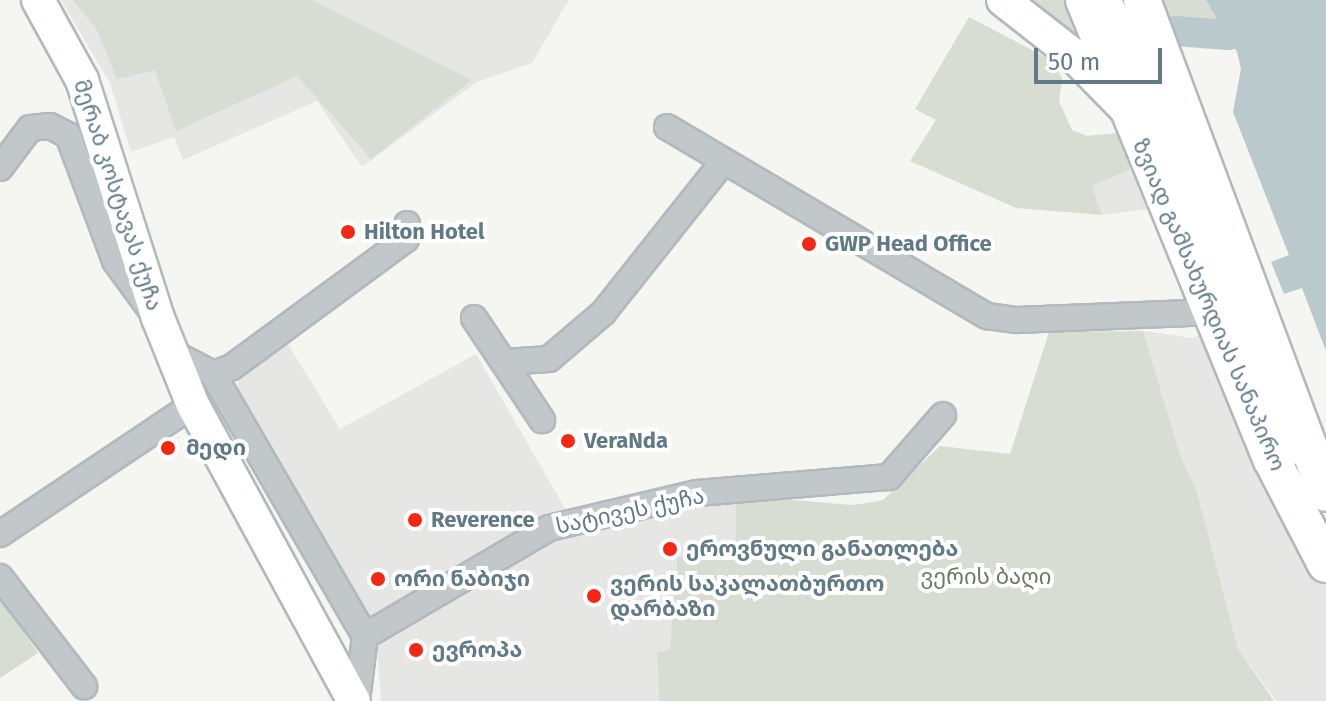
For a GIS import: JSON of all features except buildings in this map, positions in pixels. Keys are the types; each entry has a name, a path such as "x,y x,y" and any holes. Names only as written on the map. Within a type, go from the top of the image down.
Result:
{"highway":[{"name":"ზვიად გამსახურდიას სანაპირო","path":"1084,0 1272,460 1326,564"},
{"name":"ზვიად გამსახურდიას სანაპირო","path":"1142,0 1326,496"}],"main road":[{"name":"მერაბ კოსტავას ქუჩა","path":"38,0 82,80 127,259 158,318 193,405 356,701"},
{"path":"1003,0 1072,54 1127,110"},
{"name":"ზვიად გამსახურდიას სანაპირო","path":"1104,0 1180,176 1264,384 1326,496"}],"street":[{"path":"0,168 30,128 50,126 68,135 127,259"},
{"path":"667,127 987,316 1017,320 1190,313 1206,298"},
{"path":"504,362 549,359 603,313 723,162"},
{"path":"213,374 232,367 406,239 407,224"},
{"path":"474,318 542,420"},
{"path":"169,351 213,374 365,636"},
{"path":"0,534 193,405"},
{"name":"სატივეს ქუჩა","path":"365,636 549,528 697,493 889,477 943,415"},
{"path":"0,577 84,686"},
{"name":"მერაბ კოსტავას ქუჩა","path":"356,701 365,636"}],"shaded area":[{"path":"61,0 569,0 532,63 477,82 362,167 317,101 183,160 174,137 131,152 110,83"},
{"path":"1206,0 1326,0 1326,351 1302,288 1284,294 1271,262 1289,255 1233,112 1241,69 1237,52"},
{"path":"1140,165 1157,208 1102,215 1092,186"},
{"path":"1143,331 1192,338 1206,333 1326,565 1326,701 1276,701 1238,649 1197,492 1180,455"},
{"path":"288,344 340,429 476,354 574,524 736,495 736,540 725,556 677,557 670,649 657,654 659,701 381,701 376,633 236,392 240,376"}],"green space":[{"path":"73,0 312,0 472,80 371,159 297,76 176,131 155,70 117,79 97,30"},
{"path":"1015,0 1077,0 1089,27 1074,36"},
{"path":"1152,0 1206,0 1221,24 1164,21"},
{"path":"969,17 1053,61 1062,78 1059,101 1072,130 1087,136 1117,133 1131,169 1092,186 1102,215 1016,208 910,161 936,120 915,109"},
{"name":"ვერის ბაღი","path":"1143,331 1180,455 1197,492 1238,649 1274,701 659,701 657,653 670,649 677,557 725,556 725,541 736,540 736,495 852,505 874,502 883,500 940,446 1010,454 1049,332"},
{"path":"0,598 38,653 0,678"}],"waterway":[{"path":"1175,31 1228,35 1267,23"}],"place":[{"name":"Hilton Hotel","path":"348,232"},
{"name":"GWP Head Office","path":"809,244"},
{"name":"VeraNda","path":"568,441"},
{"name":"მედი","path":"168,448"},
{"name":"Reverence","path":"415,520"},
{"name":"ეროვნული განათლება","path":"670,549"},
{"name":"ორი ნაბიჯი","path":"378,579"},
{"name":"ვერის საკალათბურთო დარბაზი","path":"594,596"},
{"name":"ევროპა","path":"416,650"}]}
